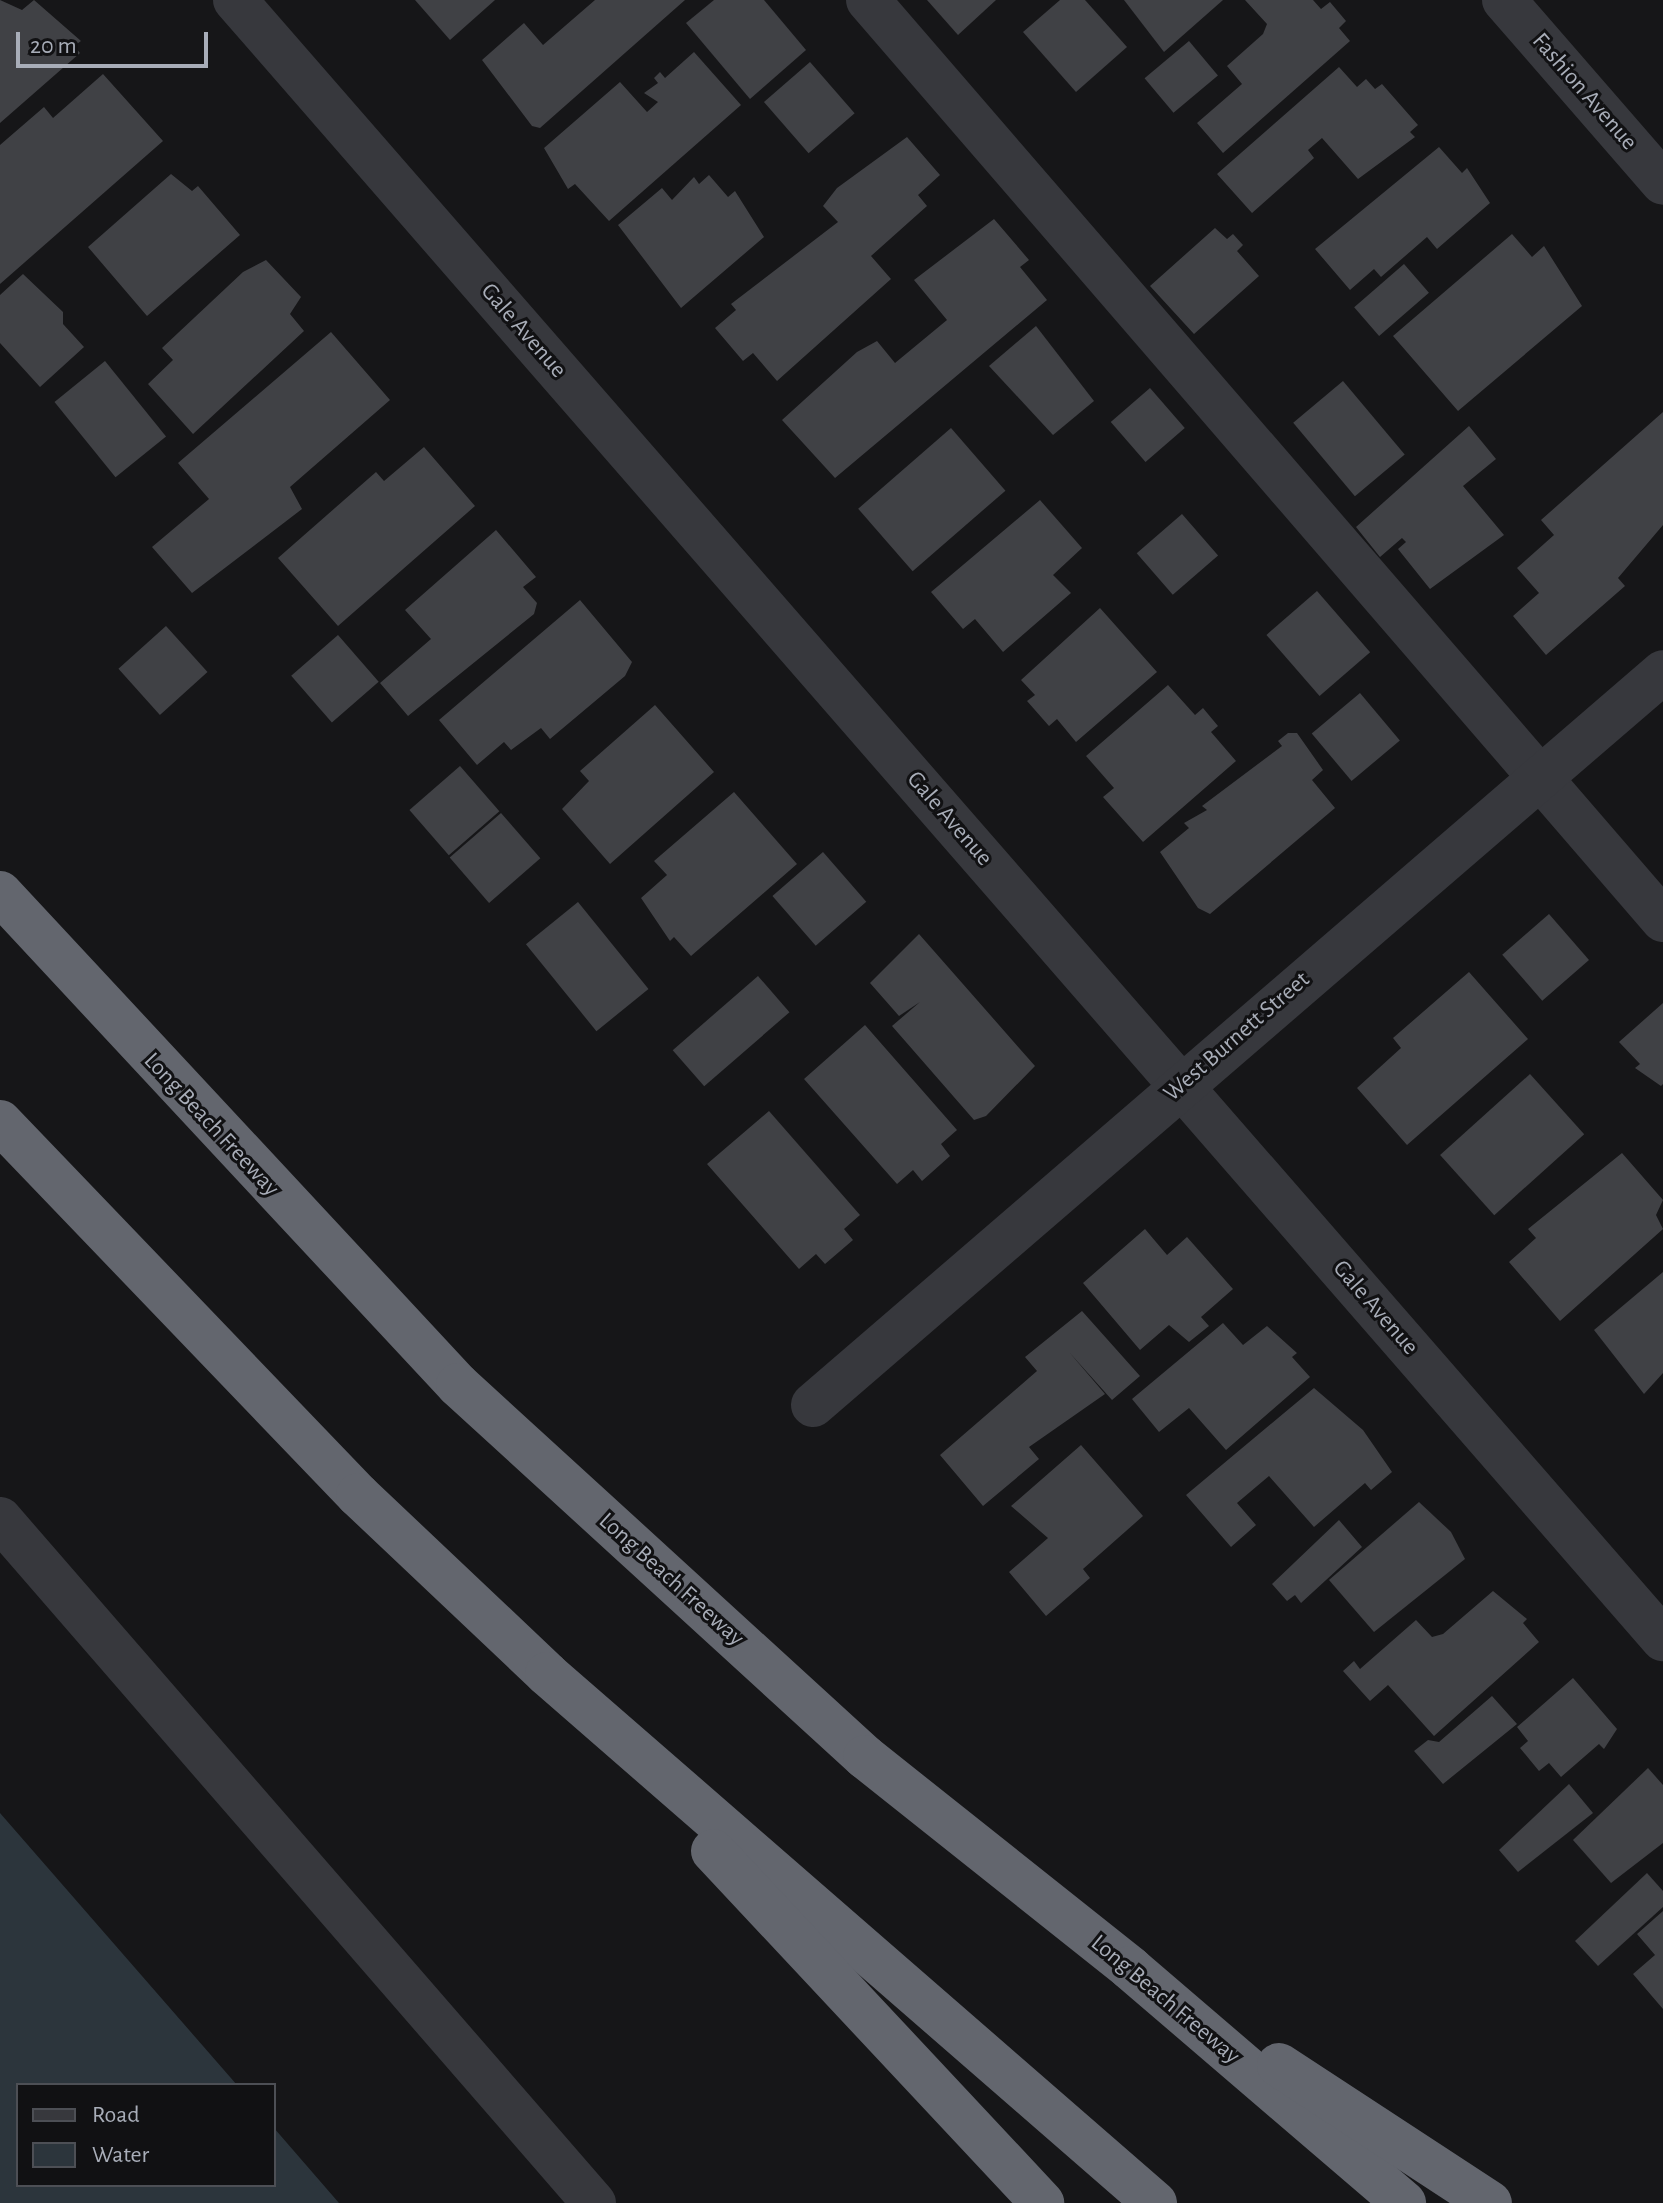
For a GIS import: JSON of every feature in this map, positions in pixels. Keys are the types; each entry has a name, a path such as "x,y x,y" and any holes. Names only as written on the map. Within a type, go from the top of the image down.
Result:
{"highway":[{"name":"Long Beach Freeway","path":"0,893 458,1385 865,1757 1130,1968 1404,2203"},
{"path":"0,1122 358,1495 547,1674 1155,2203"},
{"path":"547,1674 1042,2203"},
{"path":"1130,1968 1490,2203"}],"street":[{"name":"Gale Avenue","path":"235,0 1663,1639"},
{"path":"868,0 1663,920"},
{"name":"Fashion Avenue","path":"1504,0 1663,183"},
{"name":"West Burnett Street","path":"813,1405 1663,672"},
{"path":"0,1519 594,2203"}],"water":[{"path":"0,1813 235,2083 16,2083 16,2187 276,2187 276,2130 339,2203 0,2203"}],"building":[{"path":"0,0 22,10 34,0 81,41 74,46 80,53 0,123"},
{"path":"415,0 495,0 450,40"},
{"path":"595,0 685,0 540,128 532,126 482,60 524,23 543,45"},
{"path":"714,0 764,0 806,50 750,99 686,23"},
{"path":"927,0 996,0 958,35"},
{"path":"1060,0 1085,0 1127,47 1076,92 1023,32"},
{"path":"1124,0 1223,0 1164,52"},
{"path":"1245,0 1313,0 1321,9 1330,2 1346,21 1339,28 1350,41 1223,153 1197,123 1242,84 1227,66 1263,34 1267,24"},
{"path":"1189,41 1218,75 1173,113 1145,78"},
{"path":"694,52 741,105 609,221 575,184 568,189 544,148 620,82 647,112 658,102 644,93 658,83 654,78 660,72 665,78"},
{"path":"810,62 855,113 809,153 764,102"},
{"path":"1339,67 1357,87 1366,79 1375,89 1382,84 1418,125 1410,132 1415,137 1358,179 1322,138 1308,150 1314,158 1252,213 1217,174"},
{"path":"103,74 163,141 0,284 0,145 44,107 53,118"},
{"path":"907,137 940,175 918,195 927,206 871,256 891,279 777,381 753,353 743,361 715,328 736,310 731,304 838,222 823,206 837,188"},
{"path":"1439,147 1462,173 1467,168 1490,203 1437,249 1427,237 1381,277 1374,269 1350,290 1315,249"},
{"path":"171,174 192,191 198,186 240,235 147,316 88,247"},
{"path":"709,175 728,197 735,191 764,237 681,308 618,225 662,188 672,200 694,177 699,184"},
{"path":"994,219 1029,260 1020,267 1047,300 835,478 782,420 857,352 877,341 895,363 947,320 914,280"},
{"path":"1215,228 1227,239 1233,234 1243,245 1237,251 1259,276 1194,334 1150,286"},
{"path":"1512,234 1532,257 1544,246 1582,306 1458,411 1393,336"},
{"path":"266,260 301,297 290,314 304,331 193,434 148,384 173,360 162,348 243,272"},
{"path":"1404,264 1429,293 1379,336 1354,307"},
{"path":"23,274 63,312 63,324 84,347 40,387 0,343 0,295"},
{"path":"1036,326 1094,401 1053,435 989,366"},
{"path":"331,332 390,400 290,487 302,509 192,593 152,547 209,499 178,463"},
{"path":"105,361 166,436 116,477 54,402"},
{"path":"1343,381 1405,455 1355,496 1293,423"},
{"path":"1150,388 1185,428 1146,462 1111,422"},
{"path":"1663,412 1663,525 1618,578 1625,586 1546,655 1513,616 1539,593 1517,568 1554,535 1541,520"},
{"path":"1469,426 1496,459 1463,486 1504,535 1430,589 1398,549 1406,542 1402,538 1380,557 1356,527"},
{"path":"951,428 1005,491 913,571 858,509"},
{"path":"424,447 475,506 338,626 278,558 376,472 384,481"},
{"path":"1040,500 1082,548 1053,575 1071,593 1003,652 975,619 963,629 931,592"},
{"path":"1182,514 1218,556 1173,595 1137,553"},
{"path":"496,530 536,577 523,587 537,603 534,614 408,716 380,683 431,639 405,610"},
{"path":"1317,591 1370,652 1320,696 1266,635"},
{"path":"580,600 632,662 625,676 550,739 541,728 511,750 504,742 477,765 439,720"},
{"path":"1100,608 1157,672 1076,742 1057,719 1049,726 1027,701 1035,695 1021,680"},
{"path":"166,626 207,672 160,715 118,669"},
{"path":"338,635 379,682 332,722 291,676"},
{"path":"1168,685 1195,715 1203,708 1218,726 1211,732 1236,761 1143,842 1103,797 1114,788 1086,756"},
{"path":"1360,693 1400,740 1352,781 1312,733"},
{"path":"655,705 714,772 610,864 562,809 589,781 580,771"},
{"path":"1288,733 1297,733 1323,770 1312,780 1335,808 1210,914 1198,908 1160,852 1189,828 1184,823 1207,810 1202,806 1282,746 1278,741"},
{"path":"460,766 499,811 449,855 409,810"},
{"path":"734,792 797,864 691,956 674,937 670,941 641,898 667,875 654,861"},
{"path":"501,813 540,858 489,903 450,858"},
{"path":"823,852 866,902 816,946 772,896"},
{"path":"578,902 648,989 596,1031 526,944"},
{"path":"1549,914 1589,960 1542,1001 1502,955"},
{"path":"919,934 1035,1066 986,1116 974,1120 892,1026 920,1002 899,1016 870,983"},
{"path":"1469,972 1528,1039 1407,1145 1357,1088 1401,1048 1393,1038"},
{"path":"758,976 789,1012 704,1086 673,1050"},
{"path":"1663,1003 1661,1086 1635,1068 1640,1064 1619,1042"},
{"path":"865,1025 957,1130 941,1144 950,1156 922,1181 913,1170 897,1184 804,1079"},
{"path":"1530,1074 1584,1134 1494,1215 1440,1155"},
{"path":"769,1111 860,1215 844,1229 853,1240 825,1264 816,1254 799,1269 707,1164"},
{"path":"1622,1153 1663,1200 1656,1215 1663,1229 1560,1321 1509,1262 1536,1238 1528,1229"},
{"path":"1145,1229 1167,1255 1187,1237 1233,1289 1201,1317 1209,1326 1189,1342 1169,1325 1140,1350 1083,1283"},
{"path":"1663,1272 1663,1373 1644,1394 1594,1330"},
{"path":"1082,1311 1140,1376 1112,1400 1069,1352 1105,1394 1029,1447 1039,1459 983,1506 940,1455 1037,1371 1025,1357"},
{"path":"1223,1323 1243,1345 1267,1326 1297,1353 1292,1357 1310,1377 1226,1450 1189,1408 1159,1432 1132,1399"},
{"path":"1314,1388 1363,1430 1392,1472 1371,1490 1365,1483 1314,1527 1269,1476 1237,1503 1256,1525 1231,1547 1186,1495"},
{"path":"1081,1445 1143,1516 1083,1569 1090,1578 1046,1616 1009,1572 1048,1538 1011,1506"},
{"path":"1419,1502 1451,1532 1465,1559 1374,1632 1329,1580"},
{"path":"1339,1520 1362,1547 1301,1603 1295,1595 1287,1601 1272,1584"},
{"path":"1493,1591 1527,1619 1523,1623 1539,1642 1434,1736 1388,1685 1370,1701 1343,1671 1354,1661 1360,1669 1416,1620 1432,1637 1443,1634"},
{"path":"1573,1678 1617,1729 1604,1749 1599,1744 1561,1777 1549,1763 1539,1771 1520,1748 1528,1741 1517,1727"},
{"path":"1492,1696 1517,1724 1443,1784 1414,1751 1428,1740 1439,1742"},
{"path":"1648,1768 1663,1785 1663,1843 1611,1883 1573,1840"},
{"path":"1569,1784 1593,1813 1518,1872 1499,1850"},
{"path":"1647,1873 1663,1891 1663,1907 1598,1966 1575,1941"},
{"path":"1663,1911 1663,2009 1633,1974 1655,1955 1637,1934"}]}
